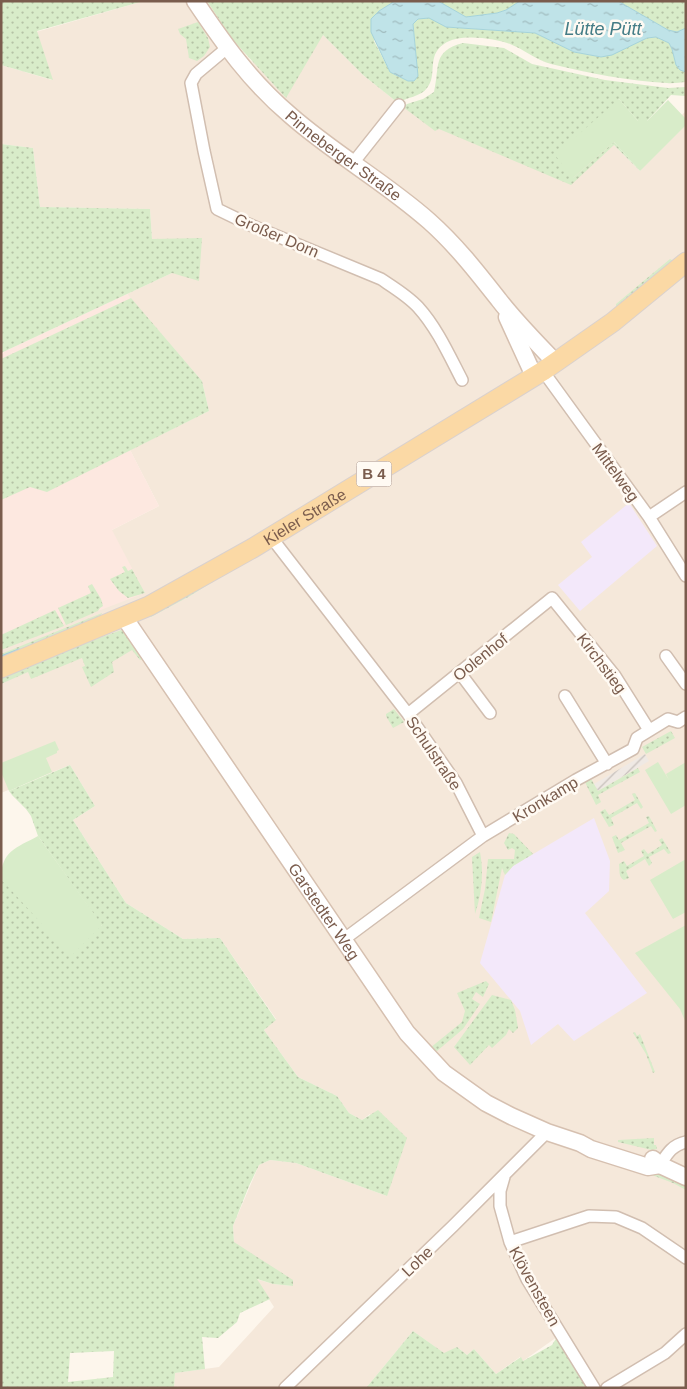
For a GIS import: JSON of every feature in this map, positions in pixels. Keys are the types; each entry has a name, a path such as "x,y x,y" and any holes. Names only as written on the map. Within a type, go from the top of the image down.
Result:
{"main road":[{"name":"Pinneberger Straße","path":"195,1 227,48 266,93 289,115 399,196 429,221 456,248 500,302 544,370"},
{"name":"Kieler Straße","path":"1,668 124,617 180,590 272,536 544,370 613,322 686,262"},
{"name":"Pinneberger Straße","path":"500,302 544,370"},
{"name":"Garstedter Weg","path":"124,617 407,1033 444,1073 486,1102 547,1132 580,1143 591,1149 648,1167 660,1165 686,1176"}],"street":[{"name":"Großer Dorn","path":"227,48 196,74 191,83 217,209 248,224 381,279 398,290 417,306 432,323 462,380"},
{"path":"353,163 398,106"},
{"name":"Mittelweg","path":"544,370 648,517 686,576"},
{"path":"648,517 686,492"},
{"name":"Schulstraße","path":"272,536 408,714 456,783 483,836"},
{"name":"Oolenhof","path":"408,714 552,598"},
{"name":"Kirchstieg","path":"552,598 615,676 648,730"},
{"path":"666,656 686,684"},
{"path":"460,673 490,713"},
{"path":"564,696 607,764"},
{"name":"Kronkamp","path":"483,836 576,780 633,749 637,738 648,730 668,719 678,722 686,717"},
{"path":"343,940 483,836"},
{"name":"Lohe","path":"285,1388 547,1132"},
{"path":"660,1165 668,1152 686,1142"},
{"name":"Klövensteen","path":"504,1176 500,1191 500,1206 510,1242 528,1279 594,1388"},
{"path":"510,1242 589,1216 616,1217 642,1228 686,1258"},
{"path":"607,1388 665,1353 686,1334"}],"shaded area":[{"path":"144,1 207,1 232,39 253,63 323,35 363,75 403,107 439,129 614,145 640,171 674,122 686,111 686,1388 587,1388 557,1337 523,1361 520,1357 496,1374 474,1349 467,1355 457,1347 445,1354 413,1331 366,1388 174,1388 175,1373 219,1367 274,1307 256,1279 273,1284 293,1286 234,1243 233,1226 259,1165 270,1160 296,1163 387,1196 370,1114 362,1120 349,1113 337,1096 298,1077 264,1030 276,1019 220,938 183,939 126,903 73,820 95,806 70,765 1,793 1,648 112,530 159,506 130,450 209,411 202,381 127,294 172,273 152,239 150,209 40,207 33,148 1,144 1,65 52,80 36,32"},
{"path":"127,294 202,381 130,450 159,506 112,530 145,593 1,648 1,353"},
{"path":"629,503 657,546 580,611 558,585 592,557 581,542"},
{"path":"645,754 649,761 598,791 594,784"},
{"path":"594,818 610,861 609,891 585,913 647,993 574,1041 558,1024 531,1045 520,1011 480,963 505,875 513,866"}],"green space":[{"path":"1,1 144,1 37,31 53,80 1,65"},
{"path":"207,1 395,1 379,11 374,41 390,72 408,81 418,76 413,24 418,19 429,17 446,27 535,33 574,52 601,57 647,38 656,37 669,43 676,65 680,70 686,72 686,82 653,82 594,73 546,62 503,42 486,38 467,38 444,44 435,54 432,77 427,88 421,93 398,103 363,75 323,35 286,98 232,39"},
{"path":"437,1 520,1 506,10 497,13 466,17"},
{"path":"618,1 686,1 686,28 677,32 668,30"},
{"path":"198,22 208,38 210,47 204,56 197,61 189,58 186,39 180,34 178,29"},
{"path":"463,43 504,48 532,64 605,80 668,88 686,87 686,96 671,95 647,121 638,121 619,99 573,178 614,142 640,171 614,145 571,185 439,129 435,131 403,107 423,99 434,92 439,61 442,55 453,46"},
{"path":"619,99 638,121 643,117 647,121 668,100 686,119 686,125 640,171 614,142 573,178 555,155"},
{"path":"1,144 33,148 40,207 150,209 152,239 202,238 199,281 172,273 1,353"},
{"path":"670,259 673,263 616,307 616,304"},
{"path":"131,298 202,381 209,411 47,492 30,487 1,500 1,359"},
{"path":"125,566 128,571 132,569 145,593 128,598 119,591 110,579 125,572 122,567"},
{"path":"235,568 190,596 151,617 149,616"},
{"path":"92,584 103,606 98,611 66,625 58,608 91,593 88,586"},
{"path":"55,610 64,626 1,650 1,635"},
{"path":"102,613 99,618 1,662 1,654"},
{"path":"121,630 127,633 144,658 140,660 132,650 112,662 114,672 91,687 82,667 85,666 82,658 31,679 28,672 1,684 1,675"},
{"path":"394,709 404,722 393,728 386,714"},
{"path":"671,731 675,738 646,754 642,747"},
{"path":"55,741 59,750 57,753 46,758 52,772 9,791 1,772 1,763"},
{"path":"658,762 669,780 666,774 686,762 686,805 671,814 645,770"},
{"path":"70,765 95,806 73,820 126,903 183,939 220,938 276,1020 264,1030 298,1077 337,1096 349,1113 362,1120 378,1110 407,1138 387,1196 296,1163 270,1160 259,1165 233,1226 234,1242 293,1280 293,1286 273,1284 257,1279 270,1299 240,1313 237,1322 218,1338 202,1337 205,1369 175,1373 174,1388 1,1388 1,879 8,885 102,926 38,836 31,816 9,791","holes":["114,1351 113,1377 68,1382 70,1353"]},
{"path":"638,768 640,772 598,795 601,802 596,805 584,780 590,777 598,791"},
{"path":"635,793 643,807 641,809 637,803 611,818 614,825 609,827 600,812 605,809 609,815 635,800 632,794"},
{"path":"649,816 657,831 655,832 651,826 621,843 625,850 618,853 612,837 616,835 619,840 649,823 646,817"},
{"path":"509,833 514,834 533,854 513,866 505,875 502,868 491,922 479,918 485,889 488,859 514,859 515,850 512,848 508,850 504,843"},
{"path":"38,836 102,925 71,956 1,879 4,862 11,851"},
{"path":"662,838 671,853 668,854 664,849 649,857 652,863 649,866 645,859 626,871 629,878 622,879 619,864 624,861 627,866 644,856 641,851 644,849 648,854 662,845 659,840"},
{"path":"480,852 482,883 475,914 472,857"},
{"path":"686,859 686,912 673,919 650,880"},
{"path":"686,925 686,1023 680,1009 635,953"},
{"path":"486,981 489,984 483,997 476,992 472,999 480,1004 463,1029 437,1051 430,1048 462,1022 465,1011 457,993"},
{"path":"492,995 511,1000 518,1028 513,1033 509,1029 506,1035 492,1048 489,1045 470,1065 454,1047"},
{"path":"635,1032 637,1036 640,1034 655,1072 653,1073 646,1054 633,1033"},
{"path":"654,1138 654,1145 656,1145 657,1149 652,1150 618,1142 618,1140"},
{"path":"637,1167 686,1183 686,1190 636,1169"},
{"path":"413,1331 444,1353 457,1347 467,1355 474,1349 496,1374 521,1357 523,1361 552,1345 557,1337 587,1388 366,1388"}],"water":[{"name":"Lütte Pütt","path":"395,1 438,1 466,17 497,13 506,10 520,1 618,1 668,30 677,32 686,28 686,72 680,70 676,65 669,43 656,37 647,38 612,55 601,57 574,52 535,33 446,27 429,18 418,19 413,24 418,76 414,81 408,81 390,72 371,32 371,19 379,11"}],"waterway":[{"path":"1,657 19,650"}]}
